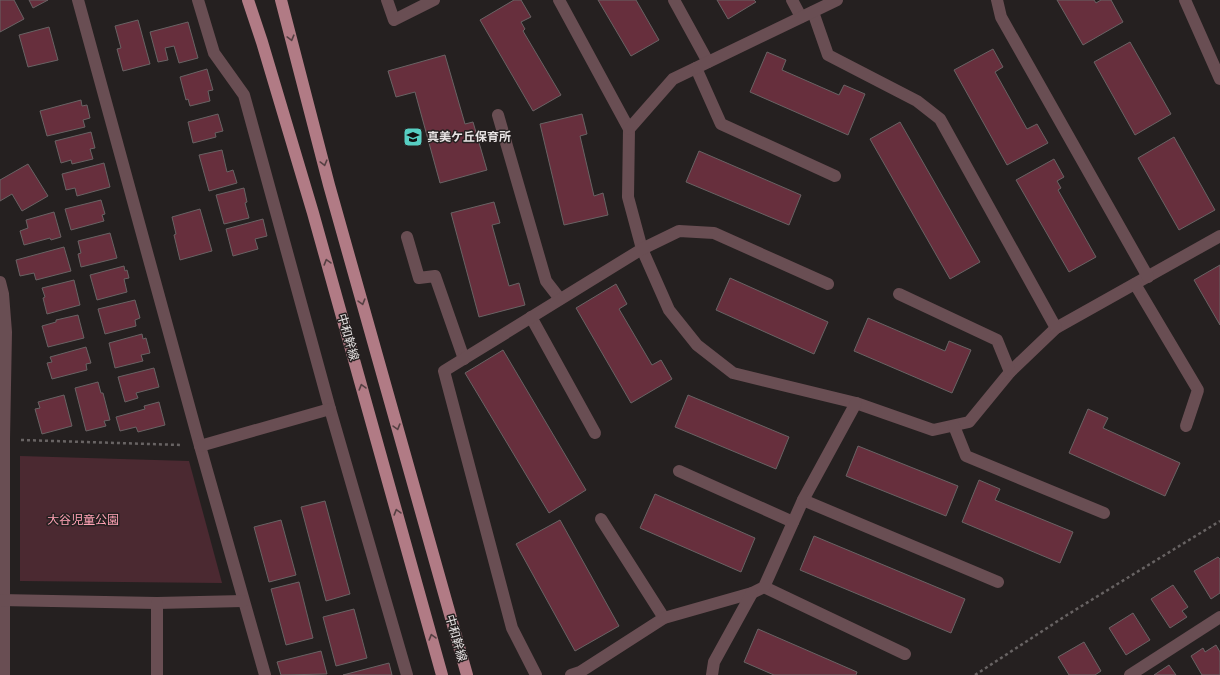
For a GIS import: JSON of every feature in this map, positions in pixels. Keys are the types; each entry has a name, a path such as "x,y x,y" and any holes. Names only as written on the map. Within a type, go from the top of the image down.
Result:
{"main road":[{"name":"中和幹線","path":"248,0 313,213 442,675"},
{"name":"中和幹線","path":"281,0 329,186 466,675"}],"street":[{"path":"78,0 200,446 265,675"},
{"path":"198,0 214,53 244,95 330,410 407,675"},
{"path":"387,0 394,20 434,0"},
{"path":"559,0 630,129 628,197 642,249 669,310 697,345 733,373 856,403 933,430 969,422 1010,372 1056,328 1148,278 1220,236"},
{"path":"674,0 708,62"},
{"path":"792,0 802,17"},
{"path":"630,129 673,79 837,0"},
{"path":"997,0 1001,17 1148,278"},
{"path":"1185,0 1218,71"},
{"path":"813,12 828,56 917,101 940,119 1056,328"},
{"path":"696,68 721,124 835,176"},
{"path":"498,115 546,281 560,299"},
{"path":"536,675 512,628 444,371 642,249 679,231 714,233 828,284"},
{"path":"406,237 419,278 435,276 464,359"},
{"path":"0,282 3,294 6,332 2,600 4,675"},
{"path":"1135,284 1198,390 1186,426"},
{"path":"899,294 997,340 1010,372"},
{"path":"531,317 595,433"},
{"path":"571,675 580,672 664,618 752,593 764,587 803,500 856,403"},
{"path":"200,446 330,410"},
{"path":"954,426 966,456 1104,513"},
{"path":"679,471 793,522"},
{"path":"803,500 998,582"},
{"path":"601,519 664,618"},
{"path":"764,587 905,654"},
{"path":"712,675 714,662 752,593"},
{"path":"2,600 157,603 243,601"},
{"path":"157,603 157,675"},
{"path":"1130,675 1220,617"}],"path":[{"path":"4,440 200,446"},
{"path":"975,675 1074,611 1220,521"}],"green space":[{"name":"大谷児童公園","path":"20,456 189,461 222,583 20,581"}],"building":[{"path":"0,0 14,0 24,19 0,32"},
{"path":"29,0 48,0 33,8"},
{"path":"514,0 521,0 531,17 521,22 525,29 523,31 561,95 533,111 480,20"},
{"path":"598,0 636,0 659,40 631,56"},
{"path":"717,0 754,0 756,2 728,19"},
{"path":"1057,0 1094,0 1096,3 1101,0 1111,0 1123,22 1083,45"},
{"path":"138,20 150,64 123,71 117,49 121,48 115,26"},
{"path":"188,22 198,58 179,63 174,46 165,48 168,60 158,62 150,32"},
{"path":"49,27 58,60 28,67 19,35"},
{"path":"1130,42 1171,114 1135,135 1094,62"},
{"path":"993,49 1003,67 995,72 1027,129 1037,124 1048,143 1007,165 954,70"},
{"path":"767,52 786,60 782,70 839,95 844,85 865,94 848,135 750,92"},
{"path":"445,55 465,124 473,122 487,170 440,183 415,92 396,97 388,71"},
{"path":"207,69 213,90 208,91 210,101 190,106 188,99 186,100 180,77"},
{"path":"81,100 82,106 87,105 90,118 83,120 85,127 47,136 40,111"},
{"path":"218,114 223,131 215,133 216,137 193,143 188,122"},
{"path":"582,114 587,134 580,136 594,196 603,193 608,215 564,225 540,124"},
{"path":"900,122 980,262 950,279 870,139"},
{"path":"91,132 95,148 90,149 93,159 72,164 71,160 61,163 55,141"},
{"path":"1174,137 1215,210 1179,230 1138,158"},
{"path":"222,150 227,172 233,170 237,183 209,191 199,155"},
{"path":"699,151 801,195 789,225 686,182"},
{"path":"1054,159 1064,177 1057,181 1061,188 1058,190 1096,257 1069,272 1016,180"},
{"path":"104,163 110,187 77,196 75,188 66,190 62,174"},
{"path":"28,164 48,196 22,211 12,194 0,201 0,180"},
{"path":"244,188 247,202 245,203 249,218 224,224 216,195"},
{"path":"101,200 105,214 102,215 104,221 71,230 65,209"},
{"path":"494,202 500,223 492,225 509,286 519,283 525,305 479,317 451,213"},
{"path":"200,209 212,251 180,260 174,235 176,234 172,217"},
{"path":"54,212 61,237 51,240 50,238 24,245 20,231 28,228 26,220"},
{"path":"263,219 267,236 255,239 258,249 233,256 226,229"},
{"path":"110,233 117,258 81,267 78,254 81,253 78,241"},
{"path":"64,247 71,271 36,280 34,273 20,276 16,260"},
{"path":"1220,265 1220,325 1194,280"},
{"path":"124,266 125,271 127,270 129,278 124,279 127,292 97,300 90,275"},
{"path":"730,278 828,322 814,354 716,310"},
{"path":"74,280 80,305 47,314 43,298 45,297 42,288"},
{"path":"616,284 627,304 619,309 652,365 661,360 672,379 631,403 576,308"},
{"path":"135,300 140,318 135,320 136,326 105,334 98,309"},
{"path":"78,315 84,338 48,347 42,326 56,322 56,320"},
{"path":"868,318 945,351 949,341 971,350 952,393 854,351"},
{"path":"142,334 143,339 146,338 150,353 141,355 143,361 115,368 109,343"},
{"path":"86,347 91,363 86,364 87,370 52,379 47,363 52,362 50,357"},
{"path":"503,350 586,490 549,513 465,373"},
{"path":"154,368 159,387 136,393 138,398 125,402 118,377"},
{"path":"98,382 101,393 103,393 110,420 104,421 106,426 86,431 75,388"},
{"path":"64,395 72,426 42,434 35,409 40,408 38,402"},
{"path":"688,395 789,437 776,469 675,427"},
{"path":"159,402 165,425 138,432 136,427 120,431 116,417 145,409 144,406"},
{"path":"1088,409 1108,418 1103,428 1180,463 1165,496 1069,453"},
{"path":"858,446 958,486 946,516 846,476"},
{"path":"979,480 1000,489 995,500 1073,532 1060,563 962,522"},
{"path":"655,494 755,538 741,572 640,528"},
{"path":"325,501 350,594 326,601 301,507"},
{"path":"281,520 296,575 269,582 254,527"},
{"path":"560,520 619,626 575,651 516,544"},
{"path":"814,536 965,599 951,633 800,570"},
{"path":"1218,557 1220,559 1220,593 1211,599 1194,571"},
{"path":"299,582 313,638 286,645 271,589"},
{"path":"1173,585 1188,607 1182,611 1187,617 1170,628 1151,599"},
{"path":"354,609 367,658 336,666 323,617"},
{"path":"1133,613 1150,640 1126,655 1109,628"},
{"path":"758,629 857,672 856,675 774,675 744,662"},
{"path":"1084,642 1101,671 1095,675 1069,675 1058,657"},
{"path":"1216,645 1220,652 1220,675 1202,675 1191,656 1203,648 1205,652"},
{"path":"321,651 327,674 281,675 277,662"},
{"path":"389,663 392,675 343,675"},
{"path":"1169,665 1176,675 1154,675"}],"place":[{"name":"真美ケ丘保育所","path":"413,137"}]}
